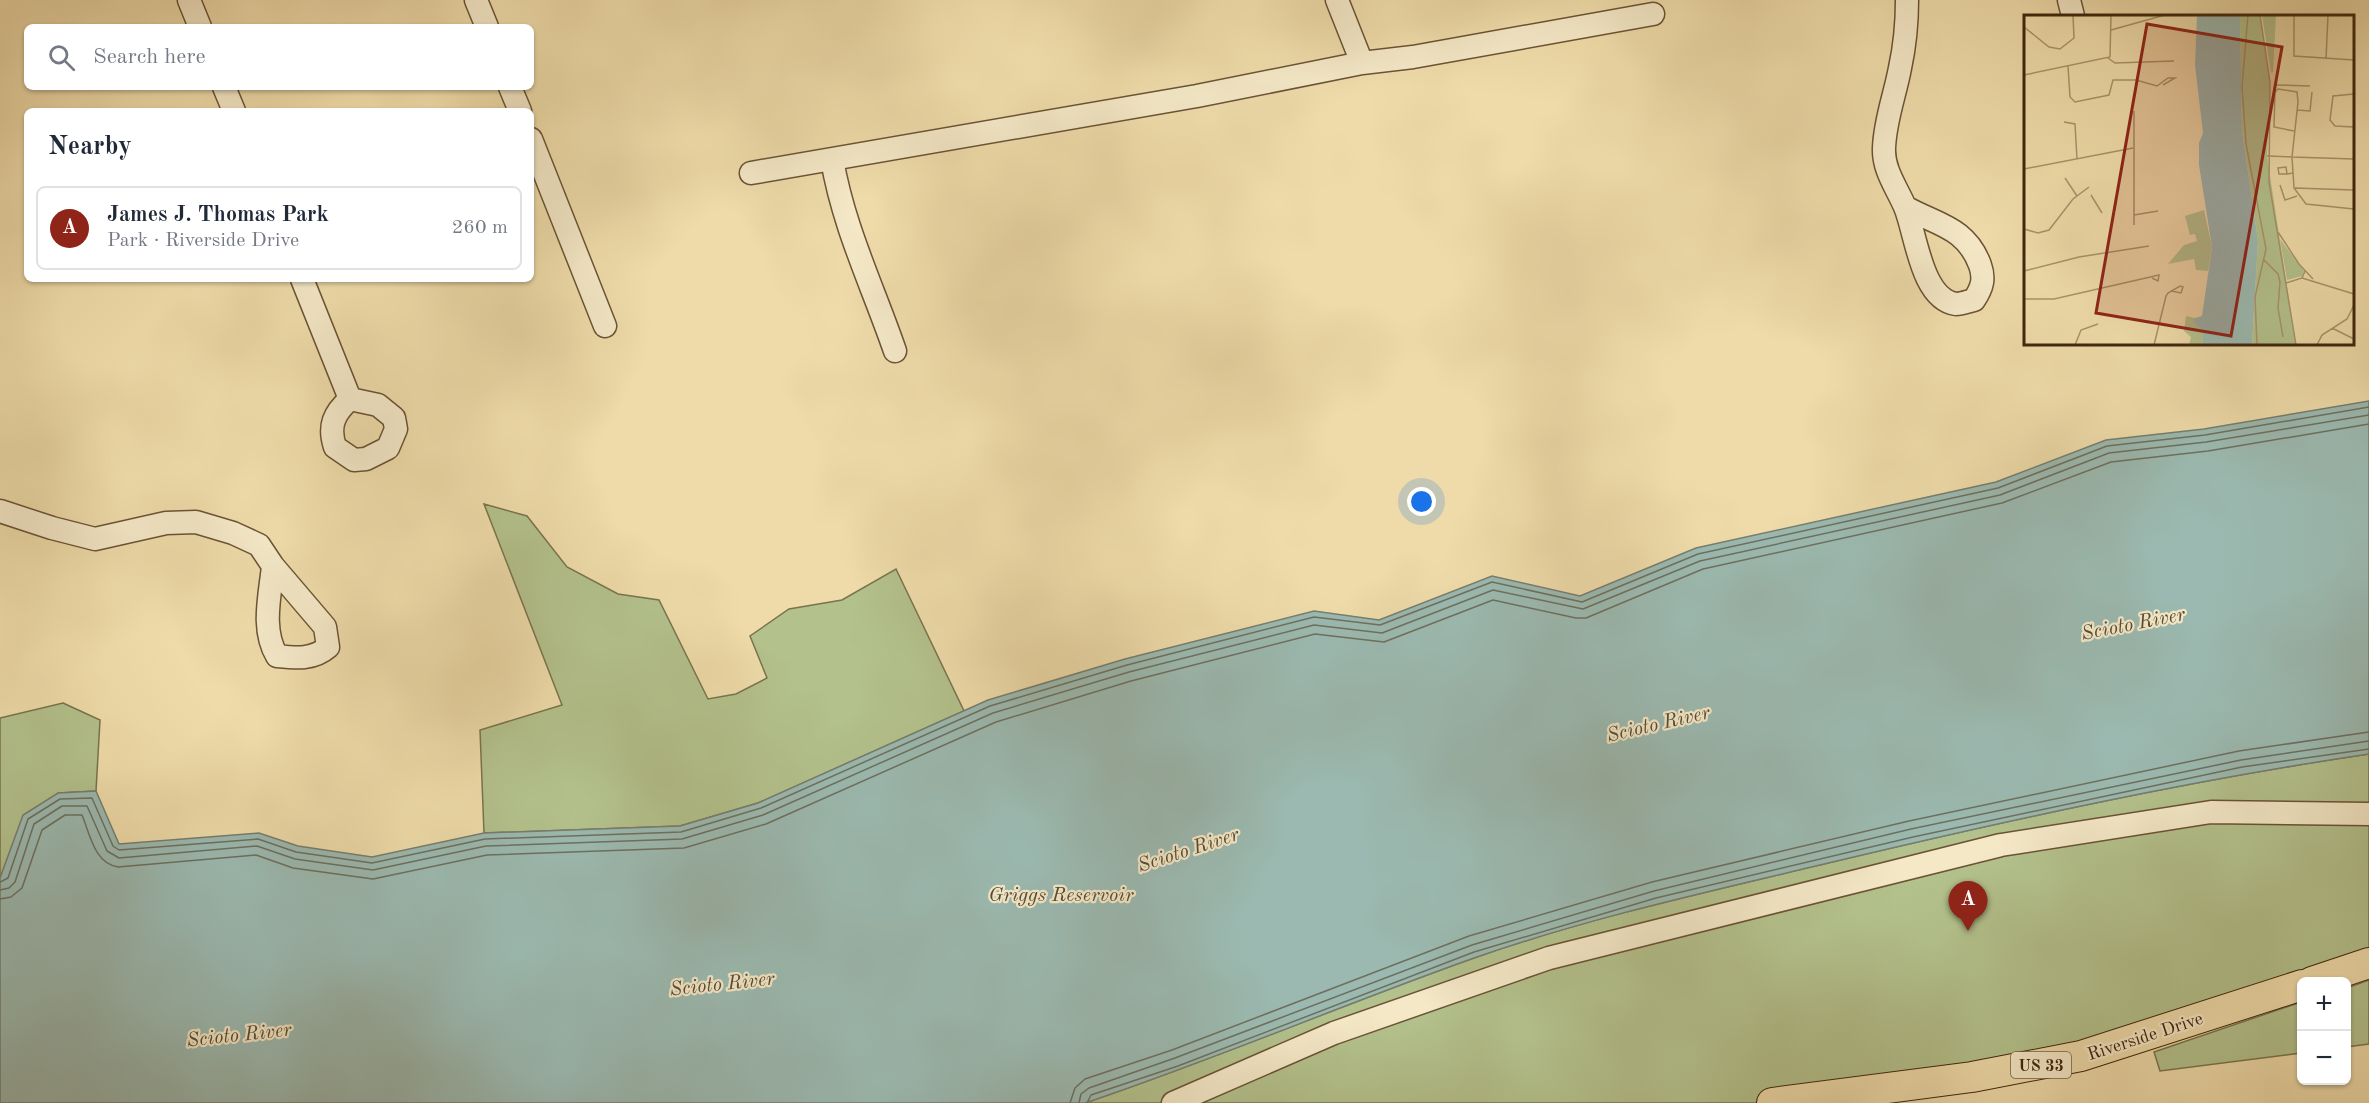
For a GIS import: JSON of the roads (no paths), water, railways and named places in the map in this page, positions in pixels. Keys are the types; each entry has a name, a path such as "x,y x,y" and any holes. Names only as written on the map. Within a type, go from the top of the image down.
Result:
{"main road":[{"path":"2325,977 2369,963"},
{"name":"Riverside Drive","path":"1772,1103 1972,1077 2081,1056 2297,986"}],"street":[{"path":"189,0 199,24"},
{"path":"476,0 486,24"},
{"path":"1337,0 1362,63"},
{"path":"1905,207 1895,190 1884,151 1887,121 1907,29 1907,0"},
{"path":"2069,0 2073,15"},
{"path":"751,173 1197,96 1362,63 1413,57 1653,14"},
{"path":"225,90 233,108"},
{"path":"511,90 519,108"},
{"path":"534,147 605,326"},
{"path":"832,159 842,210 872,282 895,351"},
{"path":"303,282 350,399"},
{"path":"0,511 95,539 166,523 196,522 233,533 259,544 273,566"},
{"path":"1173,1103 1334,1033 1549,958 2001,845 2211,812 2369,814"}],"water":[{"name":"Griggs Reservoir","path":"2369,401 2369,754 2164,789 2027,817 1648,906 1560,930 1474,958 1085,1103 0,1103 0,878 23,815 58,793 96,791 119,844 259,833 298,846 372,857 484,833 680,826 758,803 988,700 1125,659 1314,611 1379,620 1492,576 1580,596 1696,548 1996,482 2106,440 2204,429"}],"place":[{"name":"James J. Thomas Park","path":"1968,931"}],"water label":[{"name":"Scioto River","path":"2133,623"},
{"name":"Scioto River","path":"1658,723"},
{"name":"Scioto River","path":"1188,849"},
{"name":"Scioto River","path":"722,983"},
{"name":"Scioto River","path":"239,1034"}]}
